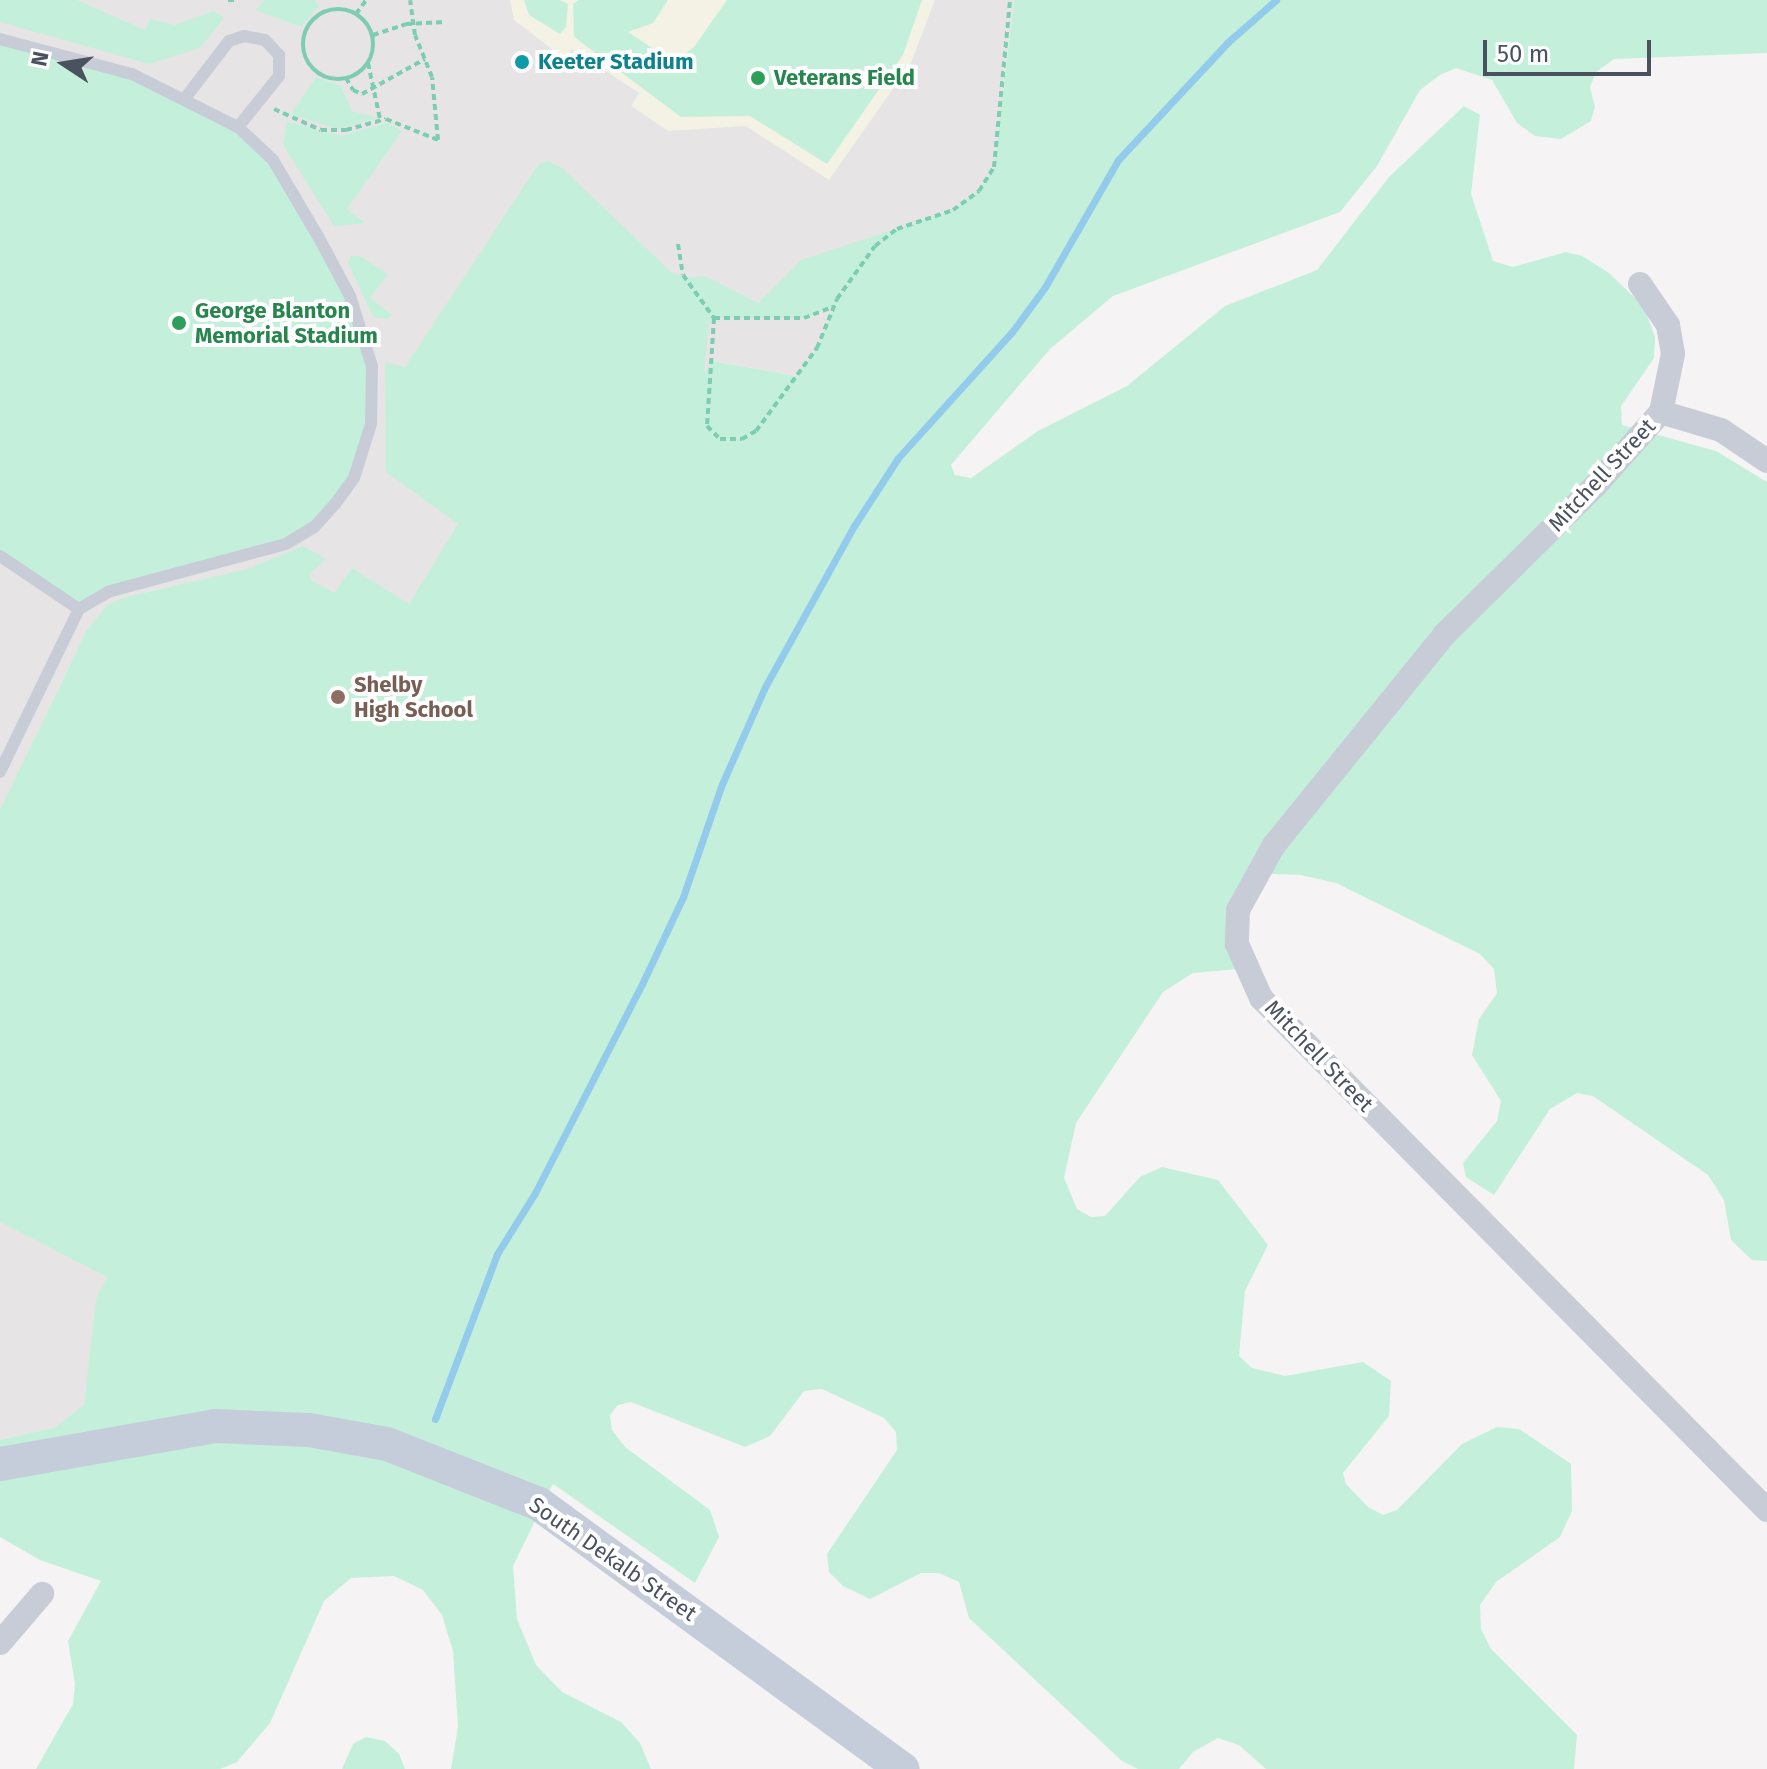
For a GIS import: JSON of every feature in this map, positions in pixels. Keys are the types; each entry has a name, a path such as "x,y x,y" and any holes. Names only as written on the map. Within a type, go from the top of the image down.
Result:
{"main road":[{"name":"South Dekalb Street","path":"0,1464 216,1426 309,1430 387,1444 539,1504 903,1769"}],"street":[{"name":"Mitchell Street","path":"1640,284 1668,325 1673,354 1661,412 1595,486 1445,634 1274,845 1238,910 1237,944 1261,998 1767,1510"},
{"name":"Mitchell Street","path":"1661,412 1721,430 1767,461"},
{"path":"0,1643 42,1594"}],"lane":[{"path":"186,97 229,41 255,36 279,55 279,76 261,103 238,127"},
{"path":"0,39 118,70 186,97 238,127 273,160 350,296 372,366 371,424 354,478 314,527 286,544 110,591 79,609 0,772"},
{"path":"0,556 79,609"}],"path":[{"path":"228,0 236,0"},
{"path":"333,0 340,8 356,14 373,35 368,63 380,119"},
{"path":"356,14 366,0"},
{"path":"261,103 332,132 380,119 438,140 432,77 414,26 410,0"},
{"path":"678,244 683,275 714,318 707,426 720,439 742,439 756,431 817,348 834,306 875,246 897,229 953,210 979,191 994,167 1010,0"},
{"path":"340,8 319,14 303,42 318,73 346,78 368,63"},
{"path":"373,35 445,22"},
{"path":"346,78 357,94 374,90 425,59"},
{"path":"714,318 804,318 834,306"}],"shaded area":[{"name":"Shelby High School","path":"0,0 1014,0 994,167 979,191 829,318 817,348 796,376 714,361 86,1420 0,1440"}],"green space":[{"path":"0,0 77,0 145,30 150,19 175,25 214,11 224,18 200,48 149,64 0,22"},
{"path":"264,0 315,0 319,6 301,27 256,10"},
{"name":"Veterans Field","path":"510,0 935,0 911,63 829,180 746,126 668,131 631,106 639,93 572,49 566,60 514,20"},
{"path":"1014,0 1767,0 1767,53 1614,59 1596,72 1590,87 1595,107 1591,121 1561,139 1535,136 1517,123 1492,80 1456,68 1440,75 1420,90 1377,166 1340,212 1113,296 1050,349 951,465 955,475 971,478 1038,431 1127,386 1225,306 1317,270 1389,177 1464,106 1480,115 1471,194 1493,261 1513,267 1566,252 1582,256 1609,273 1644,307 1655,337 1654,358 1621,406 1622,425 1716,451 1767,482 1767,1261 1752,1260 1731,1240 1724,1200 1708,1175 1593,1096 1577,1093 1550,1109 1494,1195 1466,1177 1463,1163 1497,1121 1501,1101 1472,1055 1479,1019 1497,993 1494,969 1480,954 1336,883 1301,875 1251,873 1238,969 1193,973 1163,992 1076,1123 1064,1178 1077,1209 1091,1217 1105,1216 1140,1177 1162,1167 1218,1180 1268,1245 1245,1291 1239,1356 1252,1368 1285,1376 1363,1362 1391,1381 1389,1416 1343,1473 1346,1484 1368,1507 1383,1515 1397,1510 1462,1444 1497,1427 1519,1429 1571,1464 1572,1511 1560,1537 1496,1582 1480,1605 1481,1629 1491,1649 1577,1735 1574,1769 1266,1769 1239,1745 1218,1738 1193,1752 1179,1769 1138,1769 1122,1761 969,1618 959,1582 939,1573 921,1573 870,1599 843,1586 829,1572 827,1554 897,1450 896,1432 884,1418 822,1389 804,1391 770,1436 745,1447 631,1402 618,1405 610,1415 612,1430 625,1447 710,1510 719,1537 695,1583 553,1484 513,1566 517,1619 536,1665 562,1692 621,1722 640,1743 651,1769 451,1769 458,1727 453,1651 442,1615 423,1590 394,1576 351,1578 324,1601 270,1723 237,1762 220,1769 36,1769 73,1704 75,1684 68,1641 101,1581 40,1560 0,1537 0,1440 56,1427 84,1405 96,1299 107,1277 0,1222 0,810 87,630 107,605 123,598 247,569 303,546 326,559 310,574 311,580 334,593 352,568 409,604 458,524 386,472 385,362 405,367 538,165 548,161 562,168 671,272 687,278 705,276 758,303 801,260 953,210 979,190 994,167","holes":["833,307 817,348 796,376 713,361 704,373 709,323 714,318 804,318"]},
{"name":"George Blanton Memorial Stadium","path":"0,39 132,74 238,127 273,160 350,296 372,366 371,424 354,478 335,504 286,544 110,591 79,609 0,556"},
{"path":"316,77 341,86 352,111 378,118 337,129 291,114"},
{"path":"287,121 341,136 387,123 402,131 347,209 365,223 334,226 283,145"},
{"path":"350,256 360,256 388,274 370,298 392,315 388,319 373,317 348,263"},
{"path":"366,1737 385,1741 399,1754 405,1769 342,1769 353,1744"}],"sand":[{"path":"510,0 524,0 529,15 560,34 566,27 568,4 560,0 579,0 573,4 574,37 681,117 750,116 827,164 903,55 922,0 935,0 911,63 829,180 746,126 668,131 631,106 639,93 572,49 566,60 514,20"},
{"path":"668,0 727,0 694,47 673,62 628,32 653,23"}],"waterway":[{"path":"435,1419 497,1254 535,1193 642,984 683,897 722,784 765,687 854,526 898,458 1012,332 1045,287 1118,160 1228,42 1276,0"}],"place":[{"name":"Keeter Stadium","path":"522,62"},
{"name":"Veterans Field","path":"758,78"},
{"name":"George Blanton Memorial Stadium","path":"179,323"},
{"name":"Shelby High School","path":"338,697"}]}
